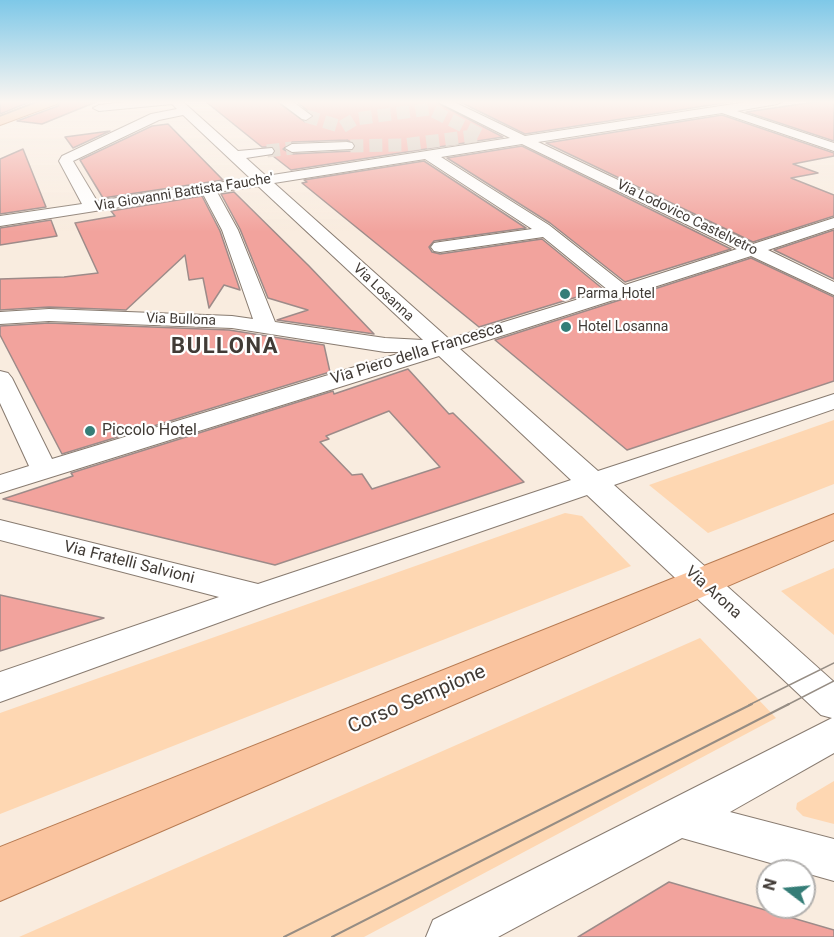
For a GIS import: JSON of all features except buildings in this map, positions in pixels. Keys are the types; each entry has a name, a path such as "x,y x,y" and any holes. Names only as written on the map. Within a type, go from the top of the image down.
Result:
{"main road":[{"name":"Corso Sempione","path":"0,874 834,526"}],"street":[{"path":"92,207 66,160 98,145"},
{"name":"Via Losanna","path":"223,145 591,484"},
{"name":"Via Giovanni Battista Fauche'","path":"0,221 494,145"},
{"name":"Via Lodovico Castelvetro","path":"534,145 834,289"},
{"path":"292,148 346,146"},
{"path":"235,156 267,151"},
{"path":"428,155 546,232 622,292"},
{"path":"208,189 230,230 266,327"},
{"path":"483,211 508,207"},
{"name":"Via Piero della Francesca","path":"0,484 622,292 834,223"},
{"path":"440,247 546,232"},
{"name":"Via Bullona","path":"0,318 49,315 223,322 385,345 441,347"},
{"path":"360,341 366,370"},
{"path":"0,378 44,470"},
{"path":"0,687 259,596 834,401"},
{"name":"Via Arona","path":"591,484 834,704"},
{"name":"Via Fratelli Salvioni","path":"0,530 259,596"},
{"path":"450,937 679,818 834,734"},
{"path":"679,818 834,860"}],"shaded area":[{"path":"834,420 834,484 708,533 649,485"},
{"path":"565,513 582,516 631,566 0,814 0,713"},
{"path":"834,568 834,635 781,591"},
{"path":"700,638 776,718 364,937 19,937"},
{"path":"834,781 834,824 803,816 796,809 797,803"}],"tunnel":[{"path":"347,146 405,145"},
{"path":"267,151 292,148"}],"tram line":[{"path":"749,705 834,663"},
{"path":"787,705 834,681"},
{"path":"284,937 752,704"},
{"path":"332,937 789,704"}],"place":[{"name":"Parma Hotel","path":"565,294"},
{"name":"Hotel Losanna","path":"566,327"},
{"name":"Piccolo Hotel","path":"90,431"}],"district":[{"name":"BULLONA","path":"225,347"}]}
